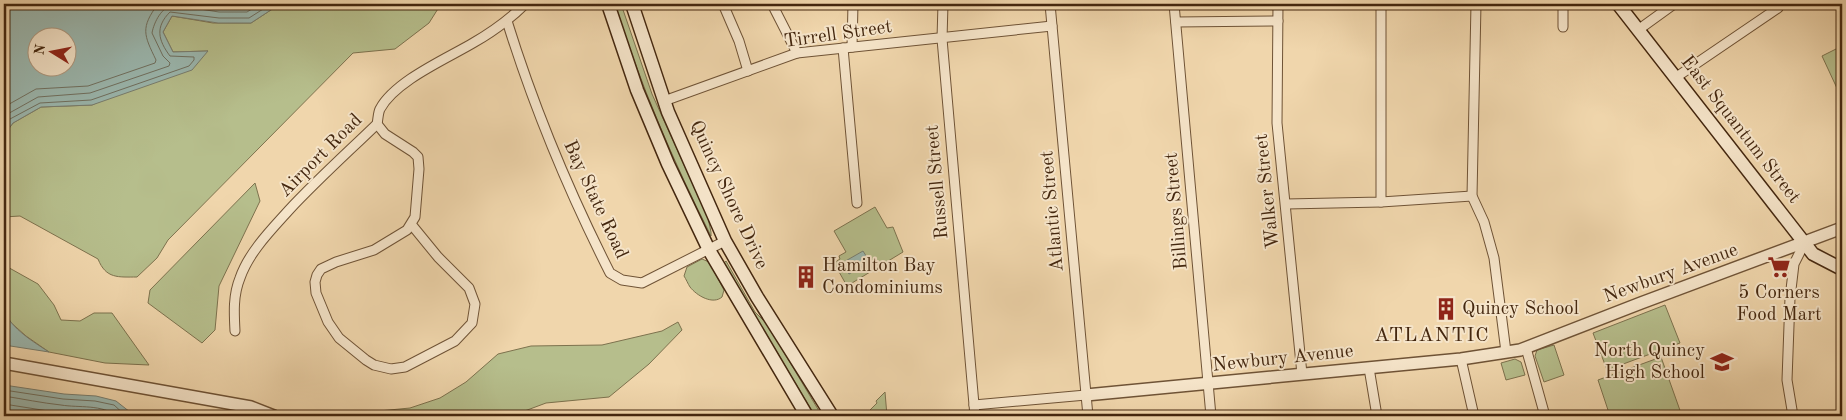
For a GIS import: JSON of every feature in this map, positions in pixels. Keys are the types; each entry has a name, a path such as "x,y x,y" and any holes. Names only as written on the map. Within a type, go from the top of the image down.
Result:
{"main road":[{"name":"Quincy Shore Drive","path":"608,4 637,90 668,164 709,250 807,416"},
{"name":"Quincy Shore Drive","path":"632,4 664,101 725,241 757,297 832,416"},
{"name":"East Squantum Street","path":"1618,4 1813,254 1842,269"}],"street":[{"name":"Airport Road","path":"235,331 236,289 243,270 256,249 309,190 377,124 380,110 390,96 424,70 474,43 507,21 525,4"},
{"path":"722,4 733,26 748,70"},
{"path":"772,4 797,53"},
{"path":"853,4 848,48 857,203"},
{"name":"Russell Street","path":"943,4 942,39 975,416"},
{"name":"Atlantic Street","path":"1050,4 1088,416"},
{"name":"Billings Street","path":"1174,4 1211,416"},
{"name":"Walker Street","path":"1278,4 1276,123 1286,204 1302,374"},
{"path":"1381,4 1381,202"},
{"path":"1476,4 1472,196 1484,222 1494,258 1501,300 1506,352"},
{"path":"1563,4 1563,28"},
{"path":"1638,30 1674,4"},
{"path":"1675,78 1777,6"},
{"name":"Bay State Road","path":"507,21 518,59 562,173 610,273 622,280 642,283 725,241"},
{"path":"1176,22 1278,21"},
{"name":"Tirrell Street","path":"664,101 797,53 1052,26"},
{"path":"377,124 385,134 418,157 419,168 415,217 410,224 406,230 374,250 336,262 321,269 317,274 315,282 316,293 328,322 338,338 374,365 391,369 404,367 455,341 472,323 475,304 469,288 438,258 410,224"},
{"path":"1286,204 1381,202 1472,196"},
{"name":"Newbury Avenue","path":"974,405 1461,359 1526,348 1842,228"},
{"path":"1793,416 1788,380 1790,298 1794,264 1805,242"},
{"path":"1526,348 1545,416"},
{"path":"1461,359 1474,416"},
{"path":"4,363 219,400 251,407 274,416"},
{"path":"1370,368 1377,416"}],"green space":[{"path":"280,4 441,4 429,23 395,49 353,53 168,240 157,258 137,277 113,276 101,266 98,259 20,216 4,217 4,135 13,123 41,107 92,105 208,51 173,52 163,32 172,16 213,23 251,23"},
{"path":"615,4 621,4 652,94 708,218 711,236 658,122"},
{"path":"1842,46 1842,99 1822,56"},
{"path":"255,183 260,201 219,286 215,330 202,343 148,303 150,290"},
{"path":"875,207 887,228 893,227 903,252 847,286 834,263 840,259 839,256 846,252 834,231"},
{"path":"702,259 709,262 724,290 722,297 718,299 710,300 697,293 690,287 684,276 687,267"},
{"path":"726,261 755,312 767,324 822,416 815,416 724,263"},
{"path":"4,265 38,284 54,305 61,320 80,321 94,313 112,313 149,365 105,363 49,352 26,336 8,320 4,311"},
{"path":"1665,305 1680,343 1607,370 1593,333"},
{"path":"678,322 682,330 649,364 609,397 546,403 522,412 519,416 379,416 379,411 410,408 440,398 466,382 498,354 531,346 602,345 662,331"},
{"path":"1554,345 1564,375 1544,382 1535,356 1537,350"},
{"path":"1661,357 1682,416 1610,416 1598,380"},
{"path":"1515,359 1521,362 1525,375 1506,380 1501,363"},
{"path":"885,392 887,416 864,416 877,403 876,401"}],"water":[{"path":"4,4 280,4 251,23 218,23 172,16 163,32 173,52 208,51 192,70 92,105 41,107 13,123 4,135"},
{"path":"863,251 870,262 849,274 842,263"},
{"path":"4,311 17,329 49,352 4,345"},
{"path":"4,385 64,394 96,396 116,401 130,412 131,416 4,416"}],"place":[{"name":"5 Corners Food Mart","path":"1779,267"},
{"name":"Hamilton Bay Condominiums","path":"806,277"},
{"name":"Quincy School","path":"1446,309"},
{"name":"North Quincy High School","path":"1722,362"}],"district":[{"name":"ATLANTIC","path":"1432,336"}]}
